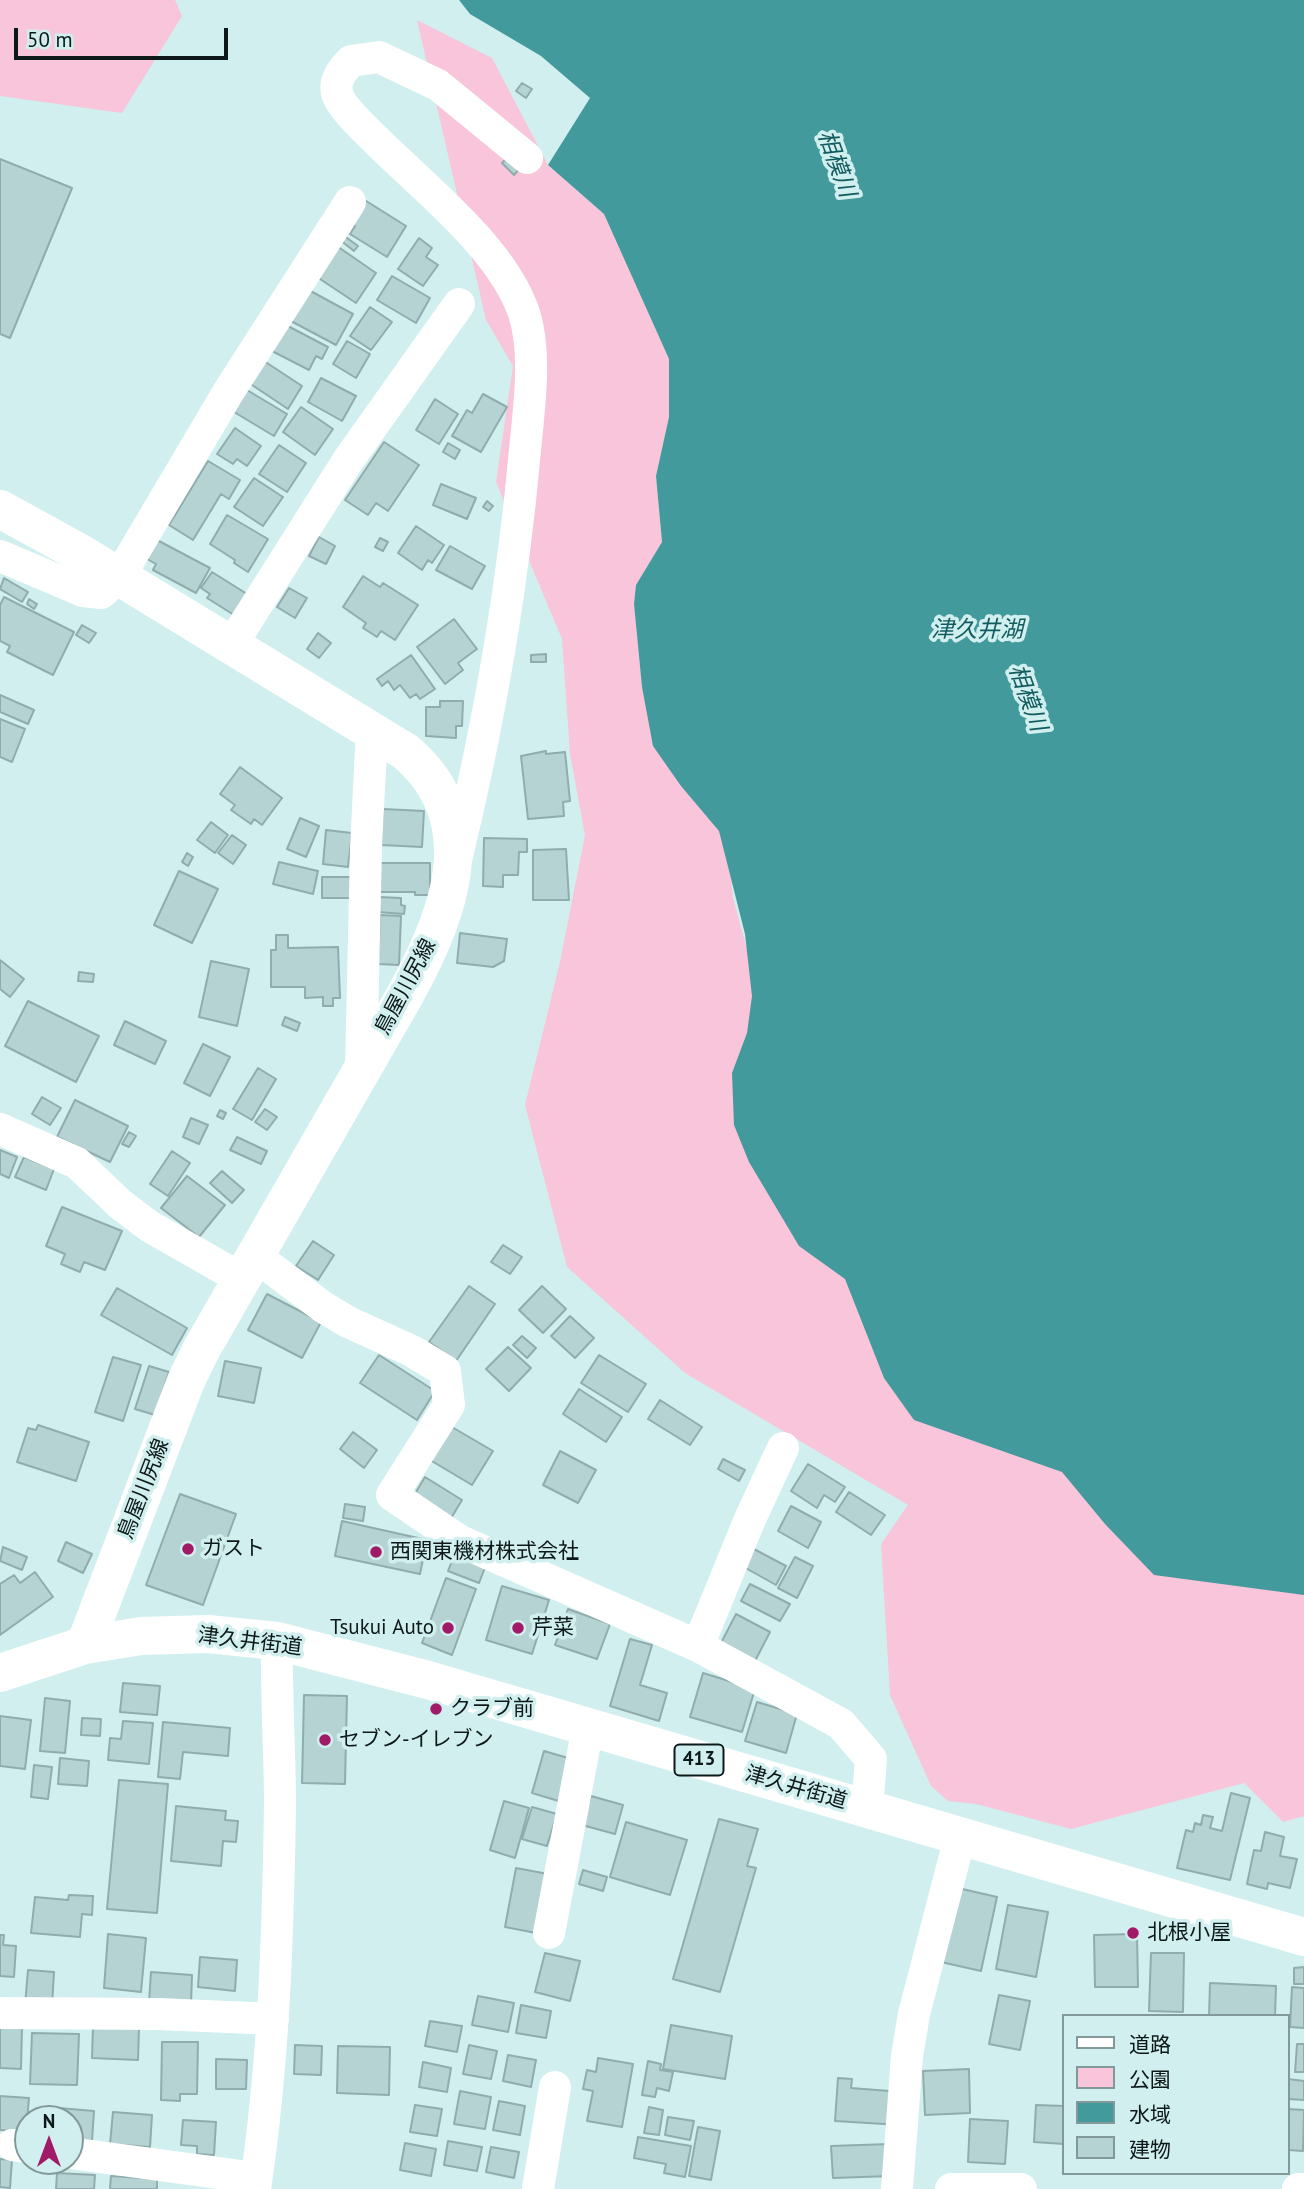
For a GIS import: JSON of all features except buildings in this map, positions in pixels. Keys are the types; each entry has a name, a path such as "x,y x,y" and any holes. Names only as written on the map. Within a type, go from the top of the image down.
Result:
{"main road":[{"name":"鳥屋川尻線","path":"0,509 47,533 232,644 372,729 415,760 436,786 446,807 454,852 452,878 445,908 429,949 247,1266 186,1381 85,1645"},
{"name":"津久井街道","path":"0,1673 85,1645 141,1636 208,1634 276,1641 354,1659 1304,1937"}],"street":[{"path":"452,878 477,775 518,526 529,408 531,341 524,312 488,250 355,120 337,94 338,76 351,61 379,57 438,85 527,159"},
{"path":"0,556 83,591 101,593 119,577 229,391 350,202"},
{"path":"232,644 349,459 459,304"},
{"path":"361,1069 366,848 372,729"},
{"path":"0,1129 77,1163 120,1204 149,1226 247,1266 348,1322 412,1351 445,1371 449,1405 392,1495 460,1541 698,1646 841,1724 871,1759 867,1809"},
{"path":"698,1646 750,1519 783,1448"},
{"path":"84,2155 256,2183 267,2098 273,2019 280,1804 276,1641"},
{"path":"549,1933 588,1727"},
{"path":"897,2189 907,2056 914,2014 960,1837"},
{"path":"0,2013 159,2014 273,2019"},
{"path":"537,2189 555,2087"},
{"path":"951,2189 1021,2189"},
{"path":"1298,2189 1304,2189"}],"green space":[{"path":"0,0 175,0 182,16 122,113 0,96"},
{"path":"417,20 492,58 548,165 604,214 669,359 669,417 656,476 662,542 636,585 634,604 642,687 726,831 733,898 760,997 852,1280 1070,1473 1304,1595 1304,1816 1283,1822 1244,1783 1071,1829 976,1804 948,1801 931,1786 890,1695 881,1544 908,1505 685,1373 567,1267 525,1105 560,962 585,835 570,754 562,639 496,482 513,366 486,320"}],"water":[{"name":"津久井湖","path":"459,0 1304,0 1304,1595 1154,1575 1105,1524 1062,1472 914,1420 884,1378 845,1279 799,1246 749,1162 734,1125 732,1073 747,1033 752,996 745,934 719,831 681,786 653,746 642,687 634,604 636,585 662,542 656,476 669,417 669,359 604,214 548,165 590,98 541,56 470,14"}],"place":[{"name":"ガスト","path":"188,1549"},
{"name":"西関東機材株式会社","path":"376,1552"},
{"name":"Tsukui Auto","path":"448,1628"},
{"name":"芹菜","path":"518,1628"},
{"name":"クラブ前","path":"436,1709"},
{"name":"セブン-イレブン","path":"325,1740"},
{"name":"北根小屋","path":"1133,1933"}],"water label":[{"name":"相模川","path":"836,164"},
{"name":"相模川","path":"1027,698"}]}
